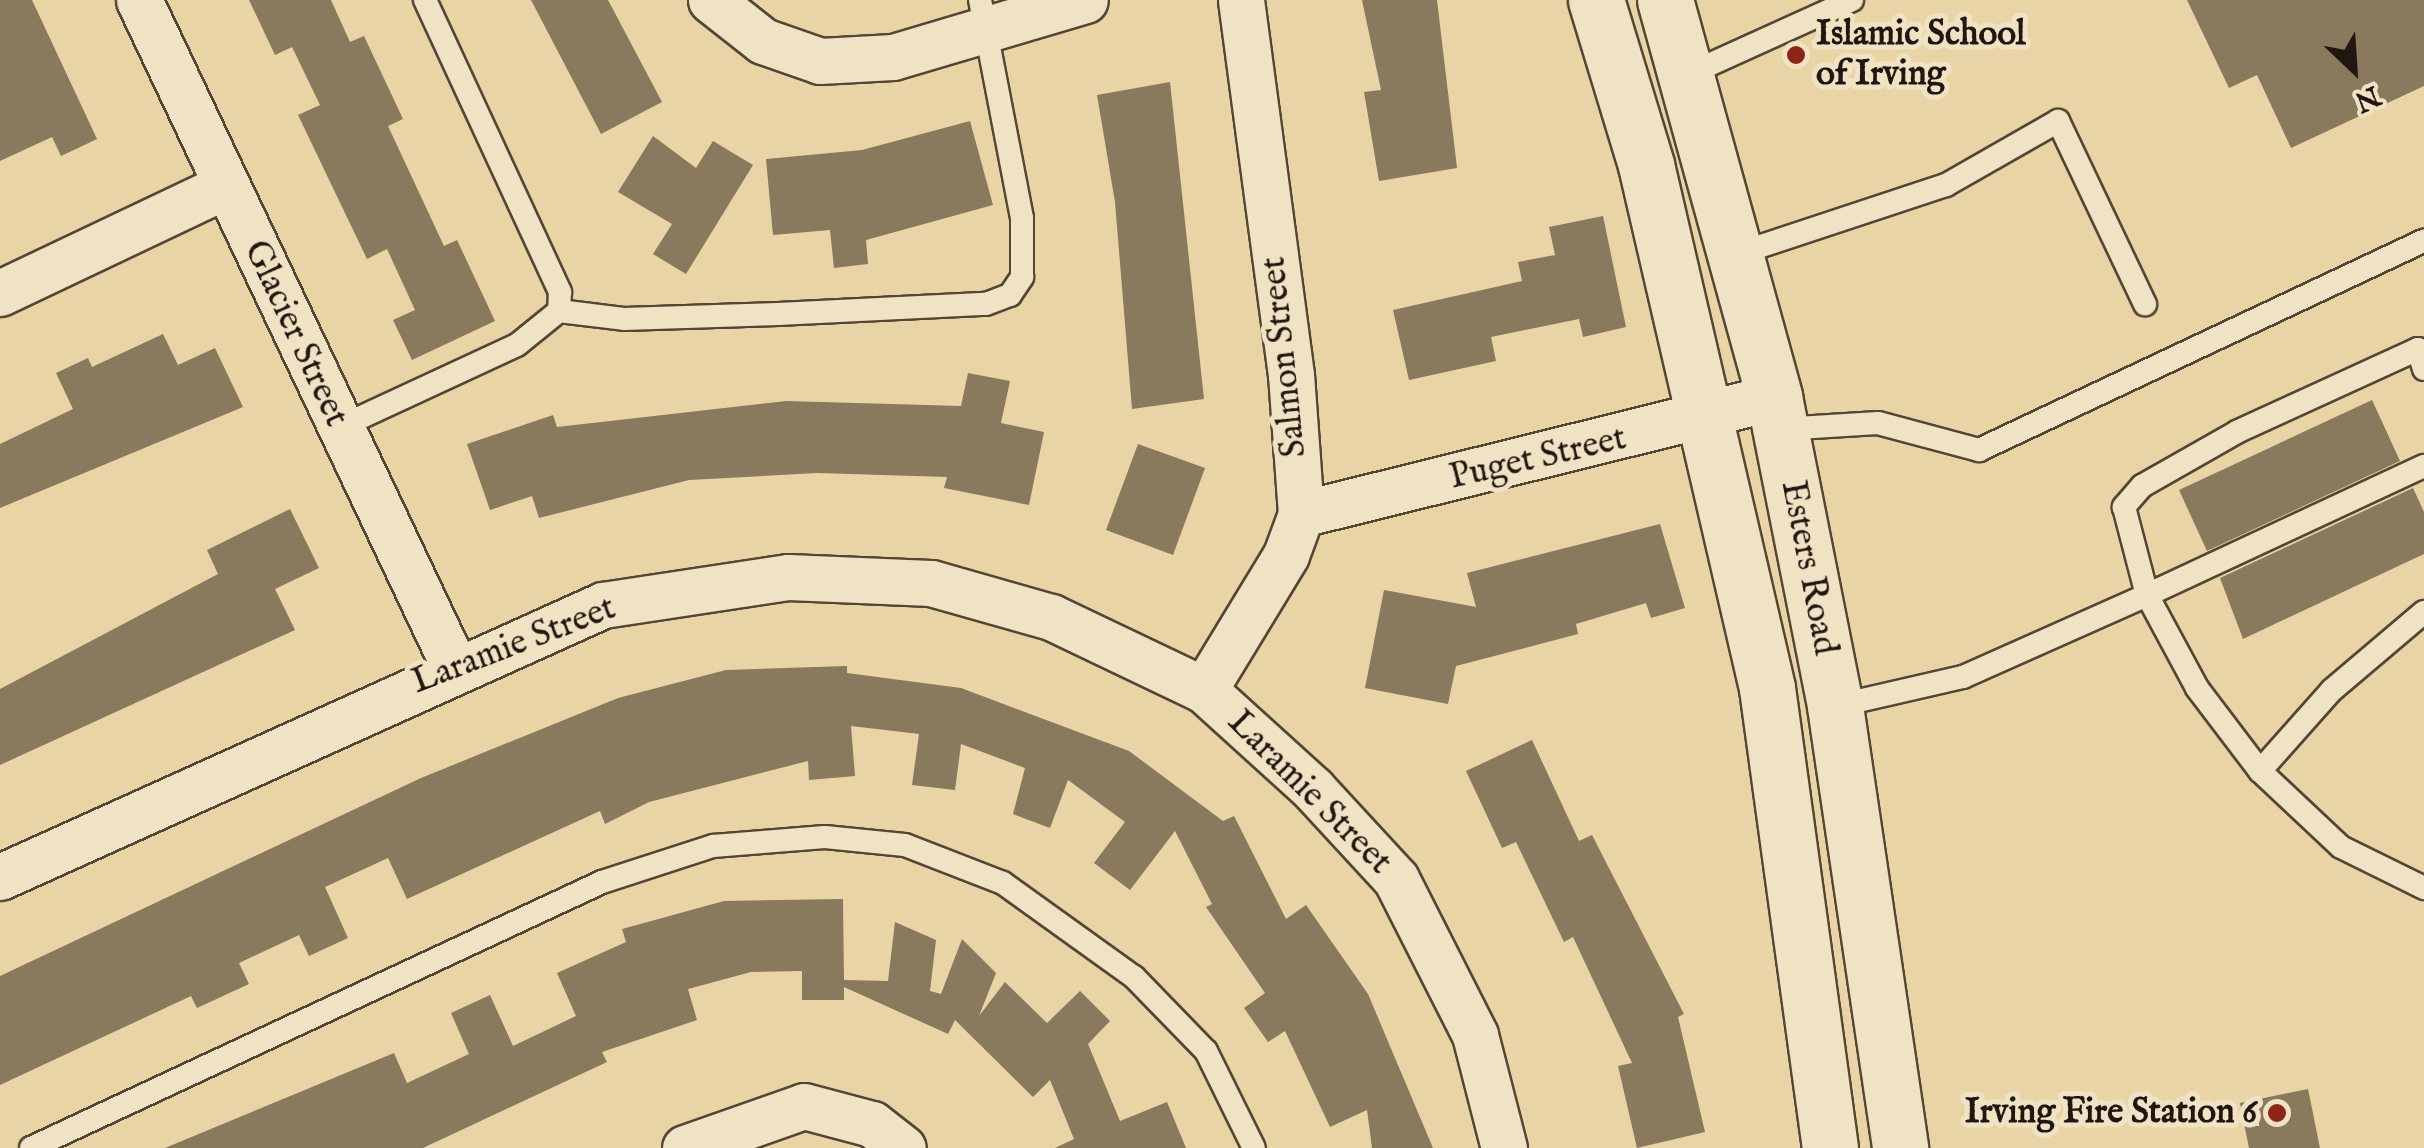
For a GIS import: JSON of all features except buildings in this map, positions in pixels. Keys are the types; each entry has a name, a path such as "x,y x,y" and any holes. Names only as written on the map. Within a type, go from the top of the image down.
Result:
{"main road":[{"name":"Esters Road","path":"1596,0 1708,419 1767,688 1830,1148"},
{"name":"Esters Road","path":"1664,0 1690,74 1778,413 1836,706 1900,1148"}],"street":[{"name":"Glacier Street","path":"139,0 454,666"},
{"path":"712,0 763,41 820,61 894,57 984,15 1085,0"},
{"name":"Salmon Street","path":"1241,0 1292,375 1301,514"},
{"path":"0,294 225,186"},
{"name":"Puget Street","path":"1301,514 1708,419 1778,413"},
{"path":"1204,690 1301,514"},
{"name":"Laramie Street","path":"0,876 454,666 603,605 806,578 932,583 1051,617 1204,690 1396,878 1475,1035 1504,1148"},
{"path":"685,1148 804,1106 872,1124 903,1148"}],"lane":[{"path":"340,426 517,346 559,310 560,292 425,0"},
{"path":"1690,74 1852,0"},
{"path":"559,310 624,319 970,305 1010,294 1022,277 1022,218 984,15"},
{"path":"1737,254 1946,185 2058,121 2144,304"},
{"path":"1778,413 1878,423 1979,450 2424,241"},
{"path":"2422,355 2236,432 2142,486 2124,507 2147,594 2196,688 2260,771 2342,847 2424,888"},
{"path":"1836,706 1964,677 2424,465"},
{"path":"2260,771 2332,690 2424,612"},
{"path":"31,1148 602,882 713,846 825,836 905,845 1003,883 1134,977 1206,1052 1254,1148"}],"place":[{"name":"Islamic School of Irving","path":"1796,55"},
{"name":"Irving Fire Station 6","path":"2277,1113"}]}
